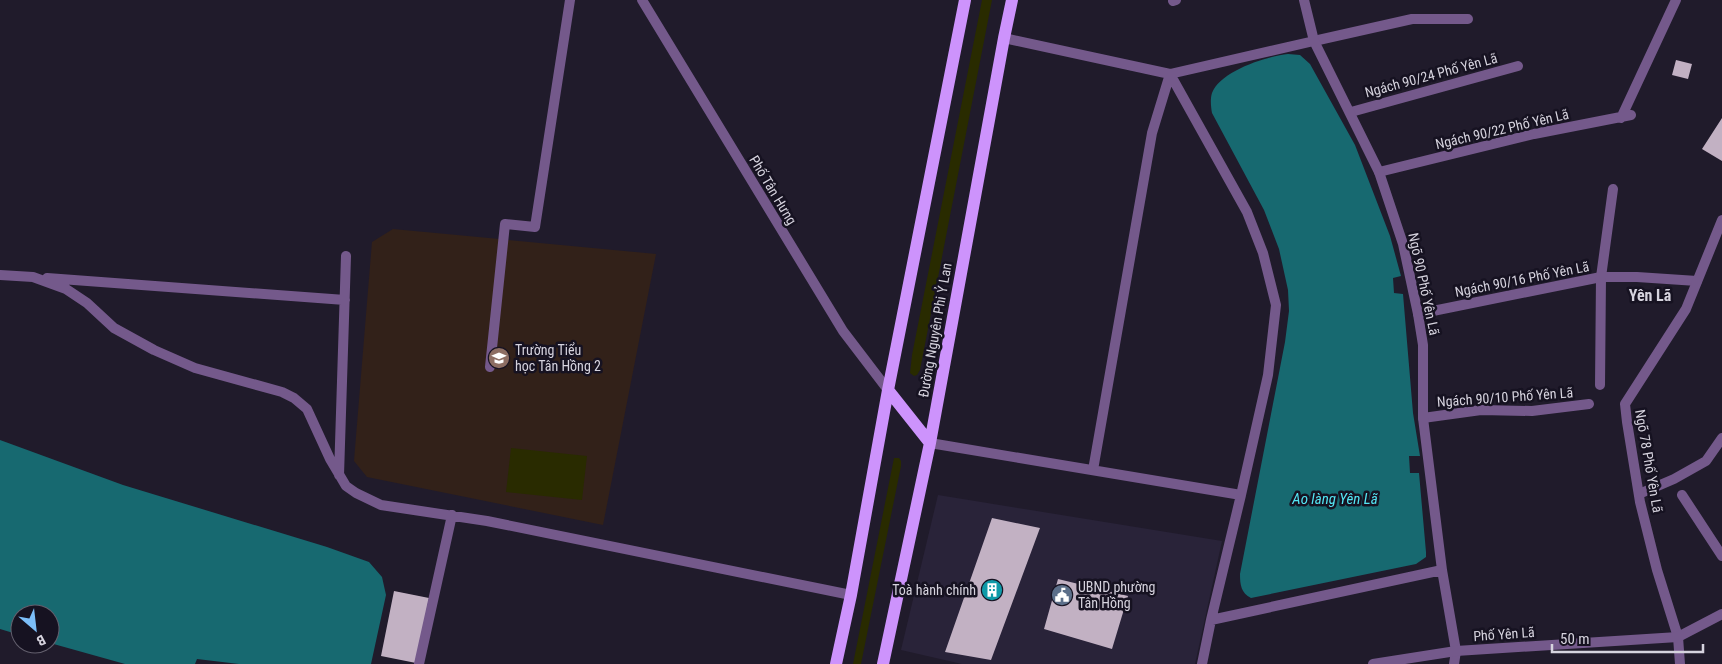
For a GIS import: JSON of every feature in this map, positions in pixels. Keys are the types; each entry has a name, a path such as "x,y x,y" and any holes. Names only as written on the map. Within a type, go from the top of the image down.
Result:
{"main road":[{"path":"836,664 851,595 888,390 964,0"},
{"name":"Đường Nguyên Phi Ỷ Lan","path":"883,664 930,443 1012,0"},
{"path":"888,390 930,443"}],"street":[{"path":"490,367 505,224 535,227 570,0"},
{"name":"Phố Tân Hưng","path":"642,0 842,331 888,390"},
{"name":"Ngõ 90 Phố Yên Lã","path":"1304,0 1314,41 1351,112 1379,172 1403,244 1418,314 1422,345 1424,418 1442,570 1456,651 1454,664"},
{"name":"Ngách 90/22 Phố Yên Lã","path":"1379,172 1534,134 1626,116 1676,0"},
{"path":"1004,38 1170,74 1412,19 1468,19"},
{"name":"Ngách 90/24 Phố Yên Lã","path":"1351,112 1518,66"},
{"path":"1093,470 1152,133 1170,74"},
{"path":"1170,74 1247,212 1263,253 1276,305 1268,375 1202,664"},
{"path":"1600,385 1601,277 1613,190"},
{"name":"Ngõ 78 Phố Yên Lã","path":"1680,664 1678,636 1658,570 1639,494 1626,422 1625,404 1686,309 1722,220"},
{"path":"339,476 346,256"},
{"path":"0,274 345,300"},
{"path":"33,277 66,289 87,303 114,328 154,350 195,368 282,392 294,398 307,408 339,476 346,486 356,494 381,505 452,515 851,595"},
{"name":"Ngách 90/16 Phố Yên Lã","path":"1418,314 1601,277 1697,281"},
{"name":"Ngách 90/10 Phố Yên Lã","path":"1424,418 1481,410 1532,411 1589,404"},
{"path":"1639,494 1674,479 1706,461 1722,438"},
{"path":"930,443 1241,495"},
{"path":"1682,495 1722,556"},
{"path":"419,664 452,515"},
{"path":"1211,620 1442,570"},
{"name":"Phố Yên Lã","path":"1373,664 1456,651 1678,636 1722,614"}],"shaded area":[{"path":"982,0 992,0 920,370 914,376 910,373 912,355"},
{"name":"Trường Tiểu học Tân Hồng 2","path":"393,229 656,254 603,525 367,477 354,461 372,242"},
{"path":"511,448 587,456 582,500 506,492"},
{"path":"894,458 899,458 901,466 861,664 853,664"},
{"name":"UBND phường Tân Hồng","path":"938,495 1222,541 1195,664 962,664 901,650"}],"water":[{"name":"Ao làng Yên Lã","path":"1288,54 1300,55 1310,64 1355,145 1390,236 1401,276 1393,278 1394,293 1403,294 1413,413 1420,456 1409,456 1410,473 1419,473 1426,557 1416,564 1251,598 1245,594 1242,588 1240,574 1285,342 1289,311 1288,290 1279,249 1264,210 1212,113 1211,98 1217,85 1234,72 1257,61"},
{"path":"0,440 123,485 327,547 369,562 382,577 386,595 371,664 239,664 197,659 195,664 125,664 60,646 60,604 10,604 10,632 0,629"}],"building":[{"path":"1676,60 1692,64 1688,79 1672,75"},
{"path":"1722,118 1722,161 1702,149"},
{"name":"Toà hành chính","path":"992,518 1040,528 991,660 945,652"},
{"path":"1058,579 1128,596 1112,649 1044,629"},
{"path":"394,591 429,598 416,663 381,656"}],"place":[{"name":"Trường Tiểu học Tân Hồng 2","path":"499,358"},
{"name":"Toà hành chính","path":"992,590"},
{"name":"UBND phường Tân Hồng","path":"1062,595"}],"district":[{"name":"Yên Lã","path":"1650,295"}]}
